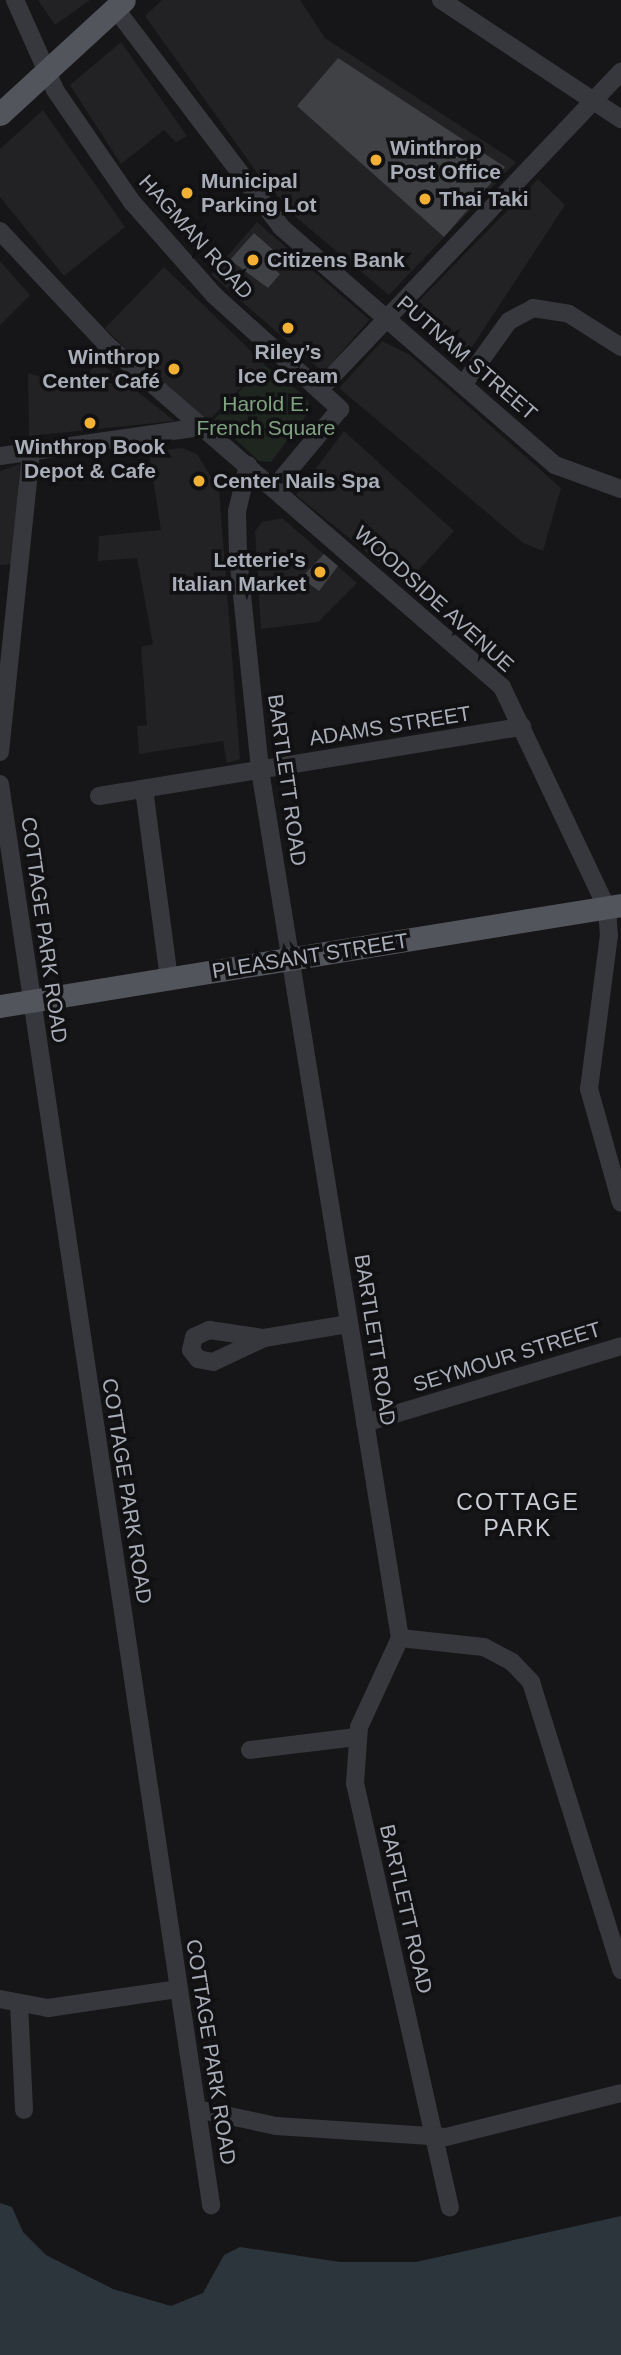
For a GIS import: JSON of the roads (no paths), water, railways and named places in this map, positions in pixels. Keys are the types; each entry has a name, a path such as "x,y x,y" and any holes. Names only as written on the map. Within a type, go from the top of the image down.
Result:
{"main road":[{"path":"0,114 119,4"},
{"name":"PLEASANT STREET","path":"0,1006 614,907"}],"street":[{"name":"HAGMAN ROAD","path":"15,0 46,72 111,174 181,260 340,408 274,488"},
{"path":"441,0 621,119"},
{"name":"PUTNAM STREET","path":"119,4 261,206 385,318 561,470 621,489"},
{"path":"319,390 621,72"},
{"name":"WOODSIDE AVENUE","path":"0,231 91,330 502,687 614,907 588,1075 594,1122 621,1203"},
{"path":"463,385 509,321 533,308 569,314 621,347"},
{"path":"0,456 202,427"},
{"path":"0,752 31,451"},
{"name":"BARTLETT ROAD","path":"248,465 237,511 238,556 260,770 400,1638 356,1737 356,1794 450,2207"},
{"name":"ADAMS STREET","path":"99,796 522,727"},
{"name":"COTTAGE PARK ROAD","path":"0,784 30,1001 211,2205"},
{"path":"144,789 169,978"},
{"path":"614,907 621,926"},
{"path":"264,1338 349,1324"},
{"name":"SEYMOUR STREET","path":"365,1423 621,1346"},
{"path":"400,1638 484,1647 531,1682 621,1970"},
{"path":"250,1751 356,1737"},
{"path":"0,1999 54,2008 178,1989"},
{"path":"19,2003 24,2110"},
{"path":"197,2109 276,2126 433,2136 621,2093"}],"place":[{"name":"Winthrop Post Office","path":"376,160"},
{"name":"Municipal Parking Lot","path":"187,193"},
{"name":"Thai Taki","path":"425,199"},
{"name":"Citizens Bank","path":"253,260"},
{"name":"Riley’s Ice Cream","path":"288,328"},
{"name":"Winthrop Center Café","path":"174,369"},
{"name":"Winthrop Book Depot & Cafe","path":"90,423"},
{"name":"Center Nails Spa","path":"199,481"},
{"name":"Letterie's Italian Market","path":"320,572"}],"district":[{"name":"COTTAGE PARK","path":"518,1515"}],"park label":[{"name":"Harold E. French Square","path":"266,416"}]}
